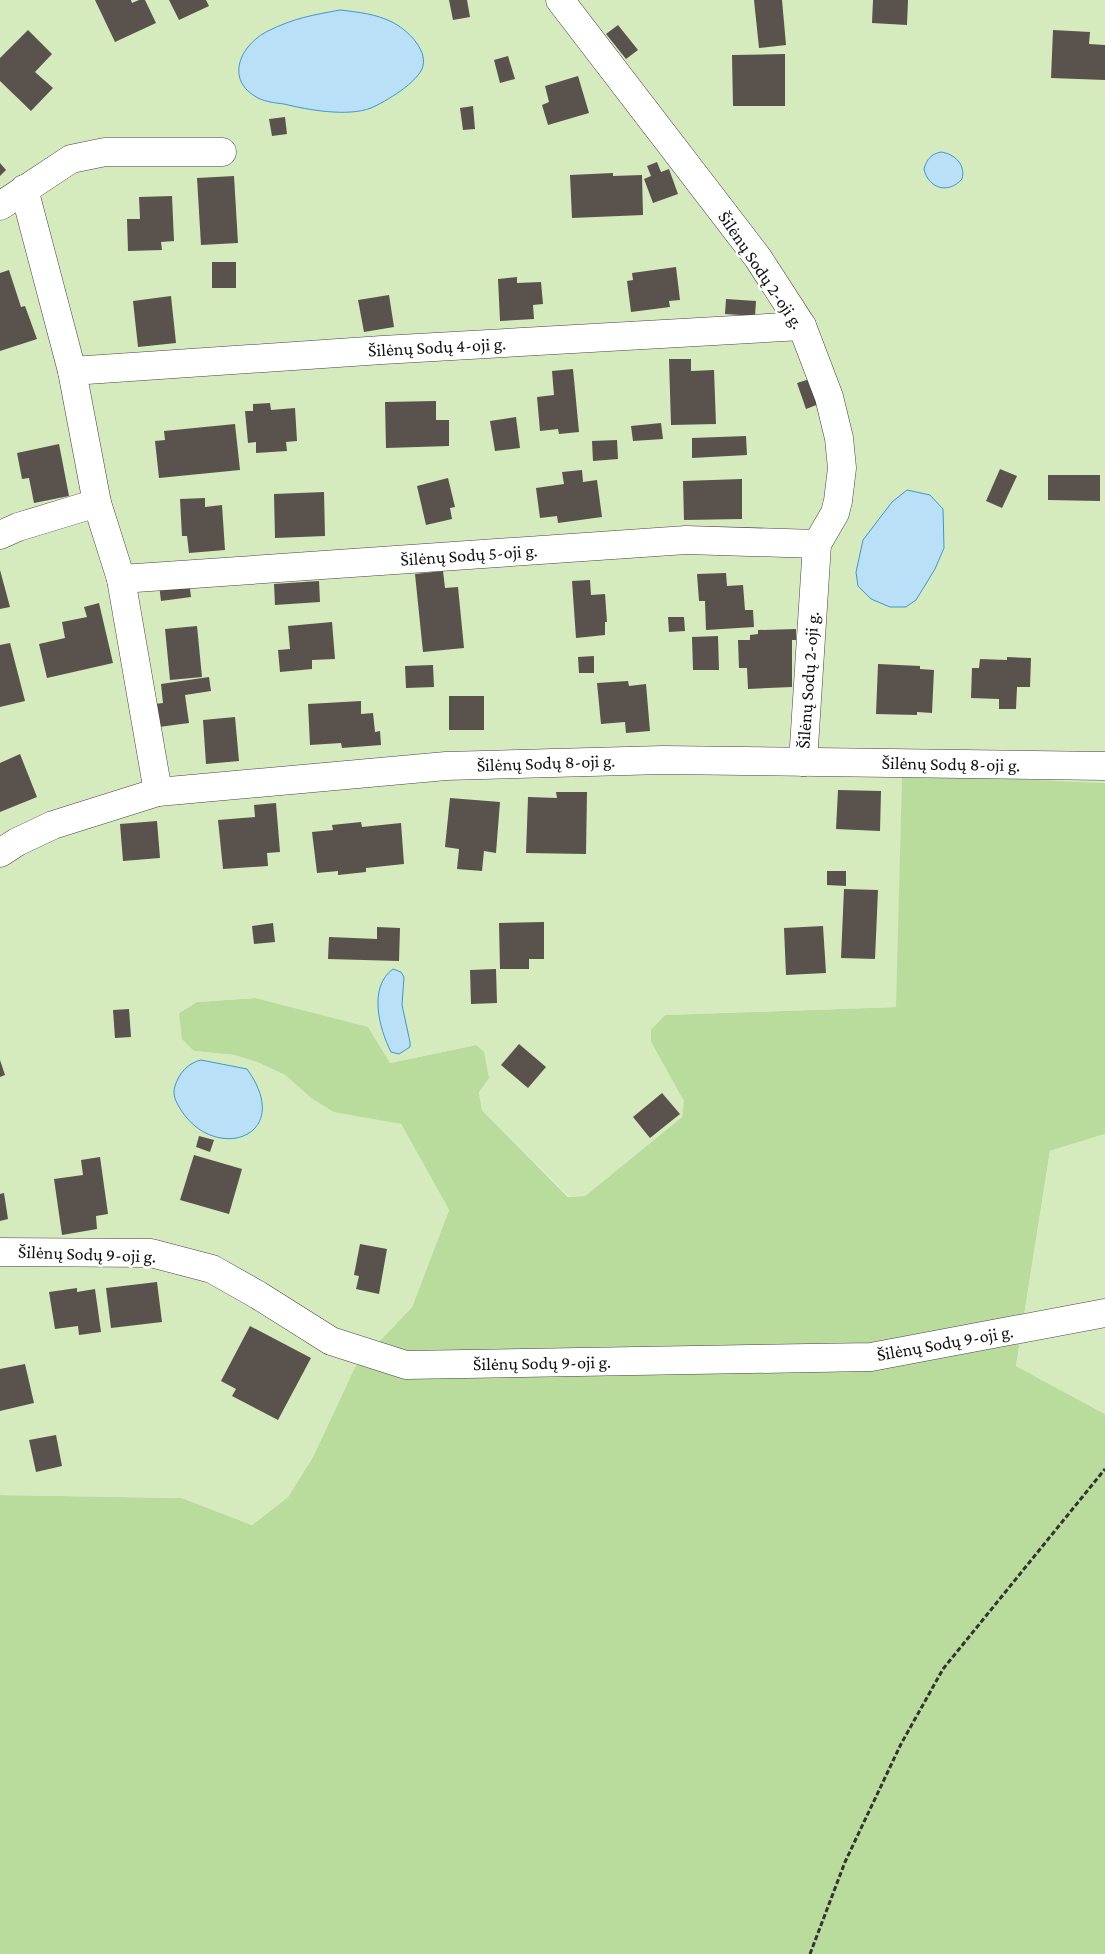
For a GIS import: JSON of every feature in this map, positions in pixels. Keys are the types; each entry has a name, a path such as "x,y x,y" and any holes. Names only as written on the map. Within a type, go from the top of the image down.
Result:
{"street":[{"name":"Šilėnų Sodų 2-oji g.","path":"560,0 758,258 802,326 829,397 838,438 842,468 841,487 836,507 817,544 803,762"},
{"path":"0,206 71,159 105,152 222,152"},
{"path":"24,190 72,370 97,503 121,579 158,792"},
{"name":"Šilėnų Sodų 4-oji g.","path":"72,370 802,326"},
{"path":"0,535 18,527 97,503"},
{"name":"Šilėnų Sodų 5-oji g.","path":"121,579 686,540 817,544"},
{"name":"Šilėnų Sodų 8-oji g.","path":"0,853 17,842 53,825 158,792 446,766 663,760 1105,766"},
{"name":"Šilėnų Sodų 9-oji g.","path":"0,1252 151,1253 212,1269 258,1295 331,1341 406,1365 871,1357 1105,1313"}],"path":[{"path":"810,1954 845,1862 901,1744 943,1669 1105,1469"}],"green space":[{"path":"0,0 1105,0 1105,783 902,775 897,1007 665,1015 651,1042 685,1101 682,1117 585,1196 569,1197 482,1110 476,1045 390,1063 255,998 197,1002 179,1013 194,1051 234,1055 257,1062 285,1075 311,1098 371,1117 401,1124 449,1210 412,1307 355,1367 313,1457 288,1497 252,1525 182,1498 0,1495"},
{"path":"902,774 1105,783 1105,1134 1050,1151 1016,1366 1105,1414 1105,1954 0,1954 0,1495 182,1498 252,1525 288,1497 313,1457 355,1367 412,1307 449,1210 401,1124 334,1112 311,1098 285,1075 257,1062 234,1055 194,1051 182,1039 179,1013 197,1002 255,998 368,1027 390,1063 476,1045 484,1052 489,1078 479,1092 482,1110 568,1197 585,1196 682,1117 684,1101 651,1042 651,1030 665,1015 896,1007"},
{"path":"1105,1134 1105,1414 1016,1366 1050,1151"}],"water":[{"path":"340,10 380,17 398,25 409,34 419,46 422,53 423,66 408,85 371,108 351,112 316,110 271,102 258,98 248,91 241,82 239,73 240,63 250,45 258,37 295,20"},
{"path":"941,152 951,155 961,165 962,179 951,187 945,188 934,185 926,176 924,169 930,158"},
{"path":"907,490 930,495 943,509 944,548 935,569 916,600 906,607 890,607 871,599 858,586 856,572 863,540 892,502"},
{"path":"393,969 401,972 404,977 402,1005 410,1042 410,1047 399,1054 391,1052 383,1031 378,1008 380,986"},
{"path":"201,1060 247,1069 260,1093 262,1112 257,1126 245,1135 230,1139 213,1136 196,1127 179,1107 174,1092 177,1081 188,1066"}],"building":[{"path":"95,0 131,0 132,3 145,0 156,23 115,42"},
{"path":"169,0 206,0 209,6 179,20"},
{"path":"449,0 467,0 470,17 453,20"},
{"path":"754,0 782,0 786,45 759,48"},
{"path":"873,0 908,0 907,25 872,23"},
{"path":"618,25 638,50 626,59 606,34"},
{"path":"28,30 52,54 35,72 53,88 31,111 0,81 0,58"},
{"path":"1053,30 1090,32 1089,44 1105,45 1105,80 1051,78"},
{"path":"785,54 785,106 733,106 732,55"},
{"path":"508,56 515,79 500,83 494,60"},
{"path":"578,76 589,113 548,125 542,105 549,102 545,86"},
{"path":"473,106 475,129 463,130 460,108"},
{"path":"285,117 287,134 272,136 269,119"},
{"path":"657,162 661,172 669,169 678,194 653,203 644,179 651,176 647,166"},
{"path":"0,163 6,170 0,176"},
{"path":"613,173 613,176 642,175 643,215 572,218 570,175"},
{"path":"234,176 238,243 201,245 197,178"},
{"path":"172,196 174,241 161,242 162,250 128,251 127,219 140,219 139,197"},
{"path":"212,262 236,262 236,288 212,288"},
{"path":"676,267 680,300 669,301 670,307 631,312 627,281 633,280 632,273"},
{"path":"9,270 21,307 25,306 37,339 0,351 0,273"},
{"path":"517,277 517,283 541,282 543,304 533,305 534,319 500,321 498,279"},
{"path":"389,295 394,327 364,332 358,300"},
{"path":"171,296 176,343 138,347 133,301"},
{"path":"726,299 756,301 755,316 725,314"},
{"path":"669,359 691,359 691,371 714,370 716,424 671,425"},
{"path":"573,369 579,432 559,434 558,429 540,431 537,397 554,395 552,371"},
{"path":"810,379 819,404 806,409 797,383"},
{"path":"436,401 436,420 449,420 449,446 386,448 385,402"},
{"path":"270,403 271,410 295,408 297,441 286,442 287,451 256,453 256,442 248,443 245,411 253,411 253,404"},
{"path":"516,417 520,448 495,451 490,421"},
{"path":"661,423 663,439 633,441 631,426"},
{"path":"235,424 240,470 159,478 155,441 165,440 164,431"},
{"path":"746,436 747,455 692,458 692,438"},
{"path":"617,440 618,459 593,461 592,441"},
{"path":"59,444 69,496 34,503 29,478 22,479 17,453"},
{"path":"1000,469 1017,476 1002,508 986,501"},
{"path":"582,470 583,482 597,480 602,517 558,523 557,516 540,518 536,488 564,484 562,472"},
{"path":"1048,475 1100,475 1100,501 1048,500"},
{"path":"448,478 455,507 450,508 452,519 426,525 417,486"},
{"path":"742,479 742,519 684,520 683,481"},
{"path":"324,492 325,536 275,538 274,494"},
{"path":"205,498 205,507 222,505 225,550 189,553 187,536 182,536 180,499"},
{"path":"0,570 10,607 0,609"},
{"path":"443,571 445,588 458,587 464,648 423,652 415,574"},
{"path":"726,573 727,586 743,585 745,610 753,610 754,627 706,630 705,601 699,601 697,574"},
{"path":"590,580 591,595 605,594 607,622 605,622 605,635 576,638 572,581"},
{"path":"189,581 191,597 161,601 159,585"},
{"path":"319,581 320,602 275,605 274,584"},
{"path":"99,603 113,663 47,678 39,644 65,638 62,622 87,617 84,607"},
{"path":"668,617 684,617 685,631 669,632"},
{"path":"332,622 335,659 312,660 312,669 280,672 278,650 290,649 288,626"},
{"path":"197,626 202,677 170,680 165,629"},
{"path":"796,629 796,640 792,640 792,687 748,689 747,668 739,668 738,640 750,640 750,635 758,634 758,630"},
{"path":"718,636 719,670 693,670 692,637"},
{"path":"10,643 25,701 0,707 0,645"},
{"path":"594,656 594,673 579,673 578,657"},
{"path":"1007,657 1031,658 1030,687 1017,687 1016,709 999,709 999,699 971,698 972,668 979,668 980,659 1007,660"},
{"path":"878,664 920,666 920,669 934,670 932,713 917,712 917,715 876,714"},
{"path":"433,665 434,687 406,688 405,666"},
{"path":"209,677 211,691 185,695 189,723 159,727 155,704 163,703 161,684"},
{"path":"628,681 629,686 646,684 650,731 626,733 625,722 601,724 597,683"},
{"path":"449,696 484,696 484,730 449,730"},
{"path":"361,701 361,714 373,713 375,732 380,731 381,745 342,748 341,743 310,745 308,704"},
{"path":"235,717 239,761 206,764 203,720"},
{"path":"20,754 37,797 0,812 0,763"},
{"path":"838,790 881,791 880,831 836,829"},
{"path":"556,792 587,792 586,854 526,853 528,797 557,798"},
{"path":"450,798 500,802 496,853 484,851 482,871 457,869 459,849 445,847"},
{"path":"276,803 280,852 267,853 268,866 223,869 218,820 255,817 254,805"},
{"path":"157,821 160,858 123,861 120,824"},
{"path":"361,822 362,827 401,823 404,864 366,868 366,872 338,875 338,871 317,873 312,832 333,830 332,825"},
{"path":"827,871 846,871 846,886 827,885"},
{"path":"844,889 878,890 875,959 841,958"},
{"path":"544,922 544,959 529,959 529,969 500,969 499,923"},
{"path":"273,923 275,942 254,944 252,926"},
{"path":"823,926 826,973 786,975 784,928"},
{"path":"377,927 400,928 399,961 328,959 329,937 377,939"},
{"path":"496,969 497,1003 471,1004 470,970"},
{"path":"129,1009 131,1037 115,1038 113,1010"},
{"path":"519,1044 546,1067 528,1088 501,1065"},
{"path":"0,1060 5,1075 0,1077"},
{"path":"662,1093 680,1114 650,1138 633,1117"},
{"path":"199,1136 214,1140 210,1152 196,1147"},
{"path":"194,1155 242,1169 229,1214 180,1200"},
{"path":"100,1157 108,1214 96,1216 97,1229 62,1235 54,1179 83,1175 81,1160"},
{"path":"4,1193 8,1219 0,1221 0,1194"},
{"path":"360,1244 387,1249 379,1294 356,1289 359,1276 354,1275"},
{"path":"157,1282 162,1322 111,1328 106,1288"},
{"path":"77,1288 77,1292 95,1289 101,1332 79,1335 78,1326 55,1329 49,1292"},
{"path":"250,1326 311,1358 278,1420 232,1396 236,1389 221,1381"},
{"path":"25,1364 34,1403 0,1411 0,1369"},
{"path":"56,1435 62,1466 36,1472 29,1440"}]}
